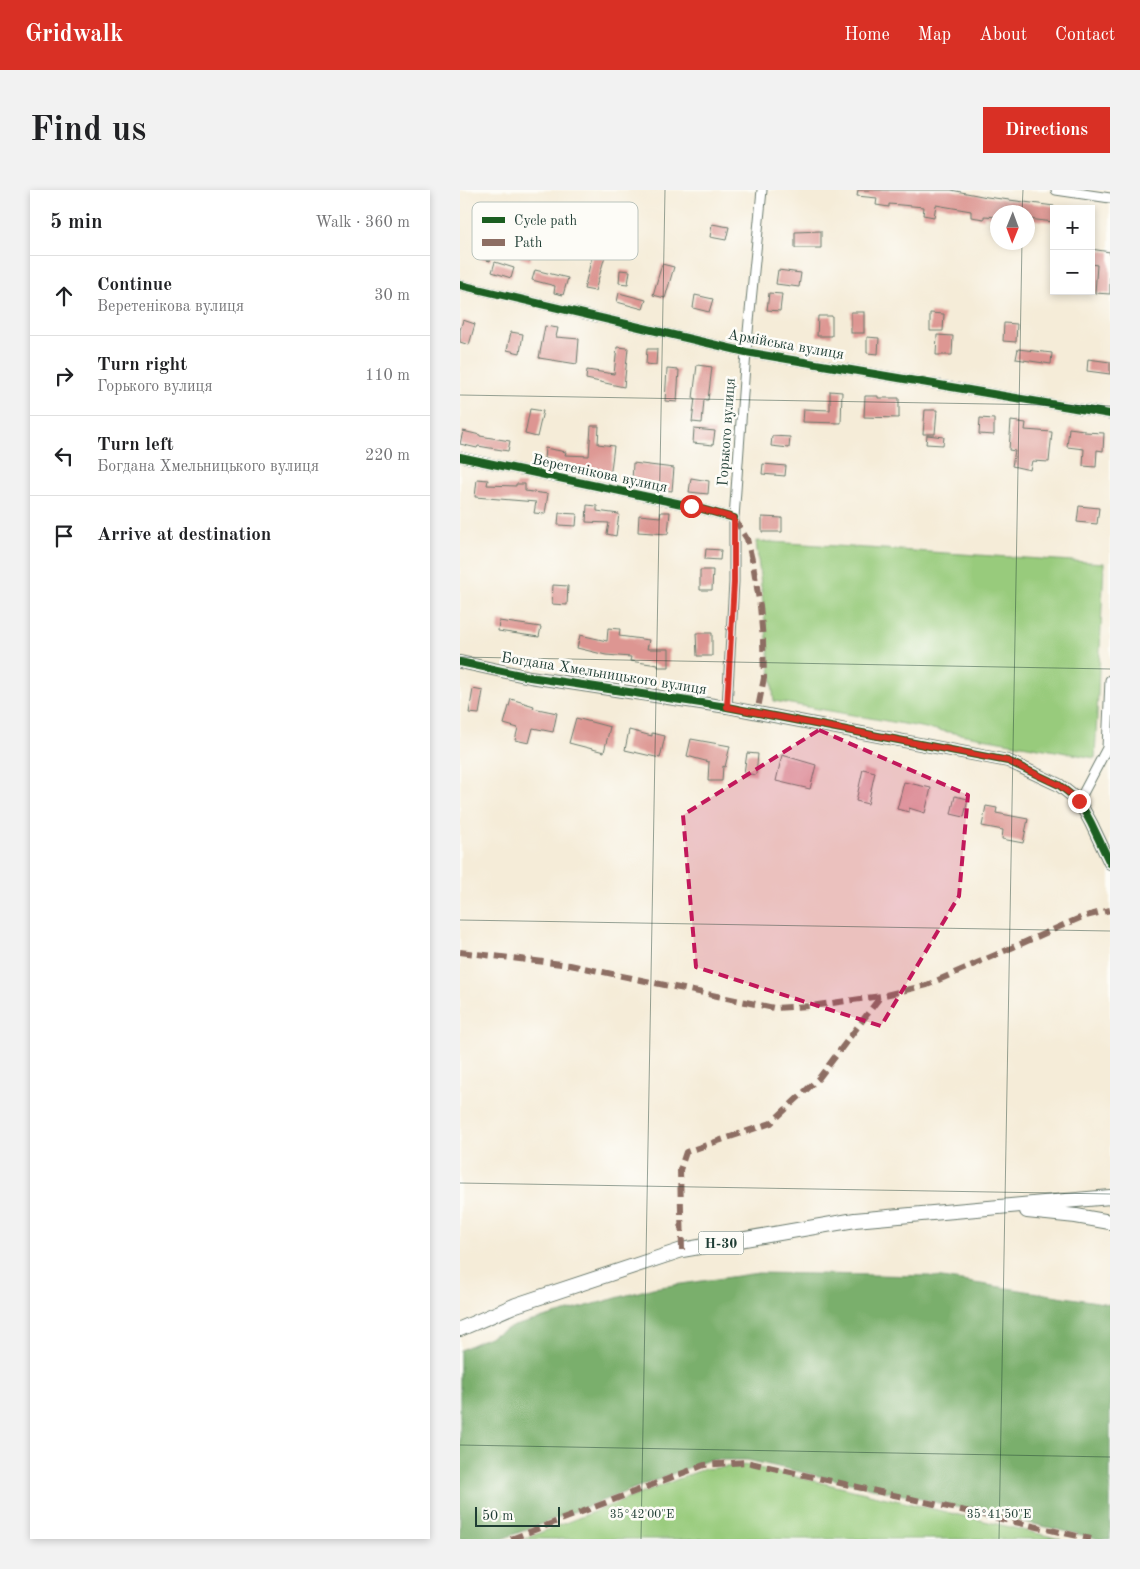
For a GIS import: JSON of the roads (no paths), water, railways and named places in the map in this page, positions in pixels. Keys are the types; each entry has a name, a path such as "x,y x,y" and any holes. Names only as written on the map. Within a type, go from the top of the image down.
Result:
{"main road":[{"name":"Н-30","path":"460,1329 516,1305 682,1250 855,1220 1107,1196"},
{"name":"Н-30","path":"994,1208 1076,1216 1110,1222"}],"street":[{"name":"Горького вулиця","path":"727,707 734,582 734,518 746,352 762,190"},
{"path":"1056,190 1110,198"},
{"name":"Армійська вулиця","path":"460,285 746,352 1110,414"},
{"name":"Веретенікова вулиця","path":"460,457 691,506 734,518"},
{"name":"Богдана Хмельницького вулиця","path":"460,662 530,677 727,707 1008,761 1059,785 1079,801 1110,863"},
{"path":"1079,801 1108,748 1110,680"}]}
